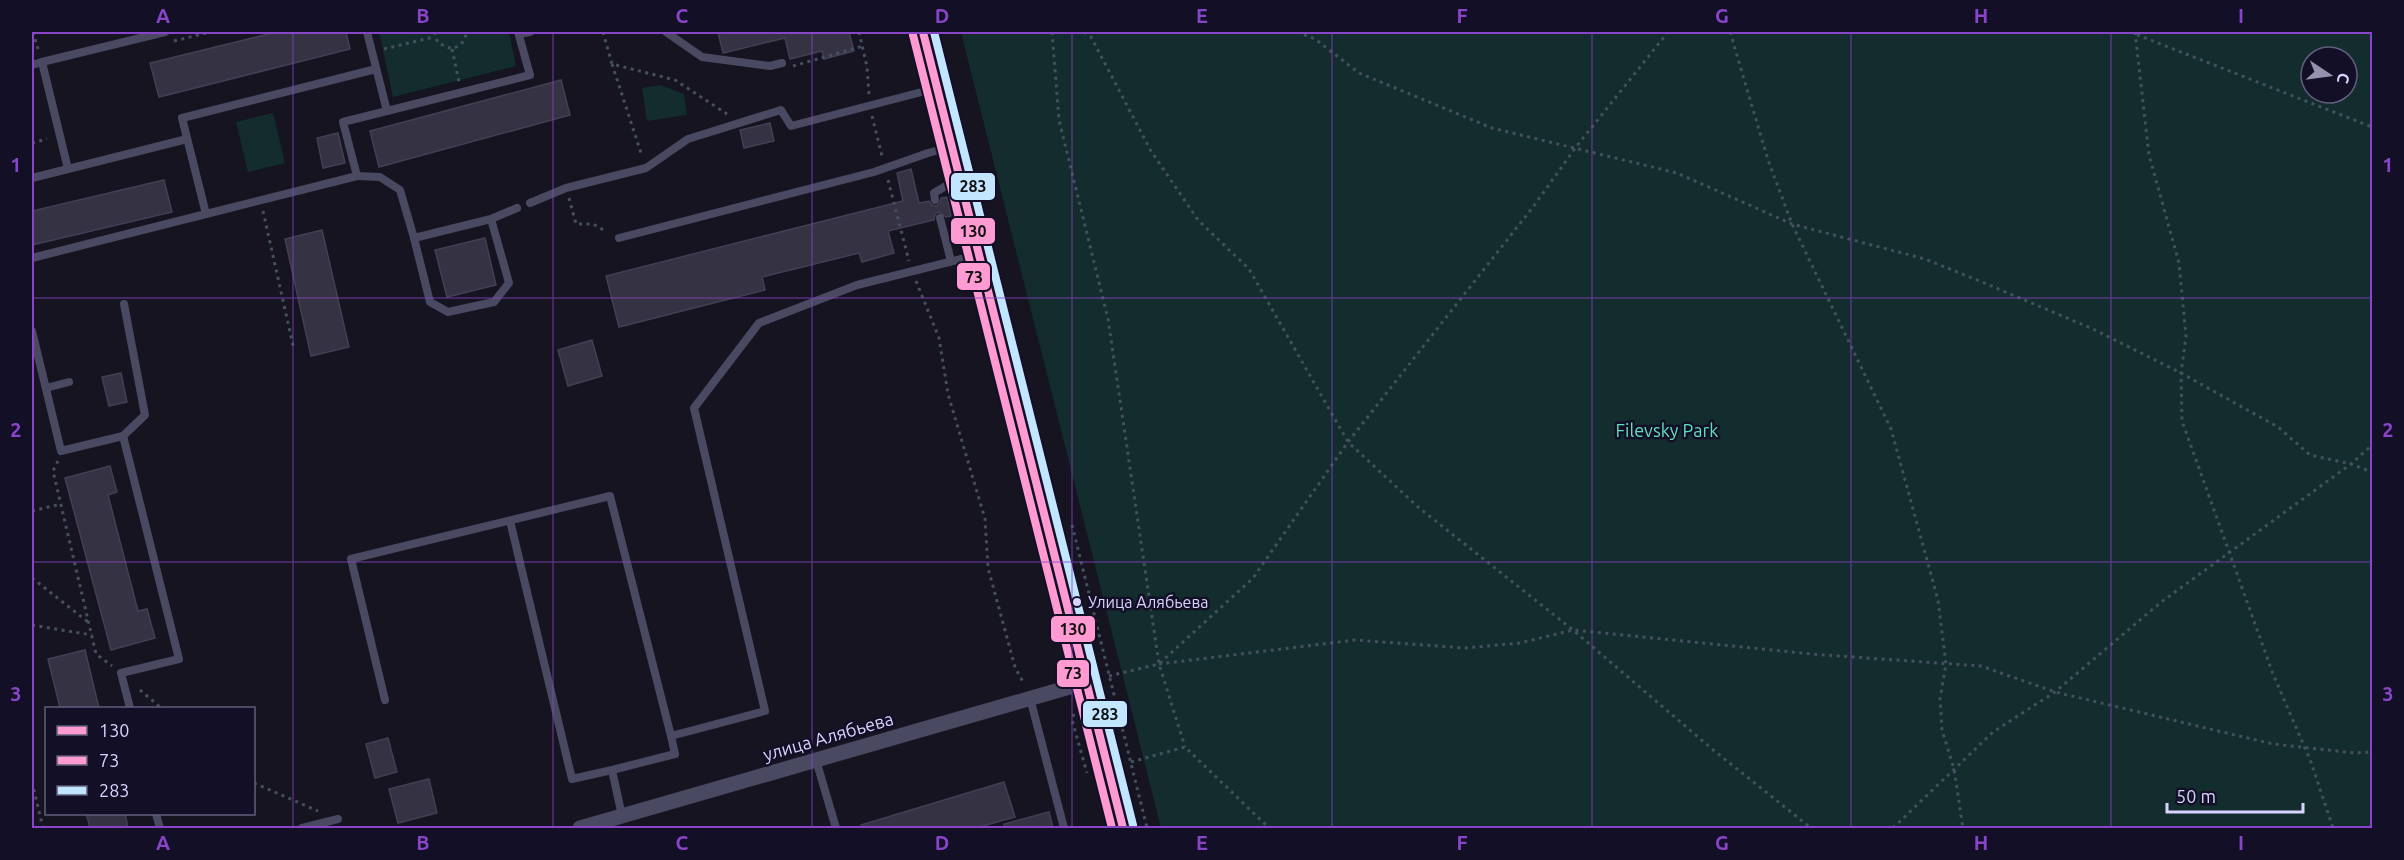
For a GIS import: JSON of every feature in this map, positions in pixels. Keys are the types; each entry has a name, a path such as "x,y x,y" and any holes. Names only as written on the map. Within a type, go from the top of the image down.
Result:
{"main road":[{"path":"923,32 1123,828"}],"street":[{"name":"улица Алябьева","path":"580,828 607,825 622,816 1087,682"}],"lane":[{"path":"32,66 165,32"},
{"path":"367,32 387,111"},
{"path":"357,176 343,122 530,75 518,33 530,32"},
{"path":"666,32 702,57 770,66 782,63"},
{"path":"42,62 68,169"},
{"path":"206,214 182,118 376,69"},
{"path":"530,203 566,188 646,168 688,139 782,110 791,126 937,88"},
{"path":"32,178 187,139"},
{"path":"619,238 885,168 952,147"},
{"path":"32,258 357,176 380,177 400,190 430,302 448,312 494,302 509,283 491,219"},
{"path":"935,200 934,193 959,178"},
{"path":"414,238 491,219 517,208"},
{"path":"940,218 951,261"},
{"path":"671,736 765,711 694,408 759,322 857,285 979,254"},
{"path":"32,332 61,451 123,436 145,415 124,304"},
{"path":"46,388 69,382"},
{"path":"123,436 179,659 121,674 130,707"},
{"path":"385,700 351,559 610,496 675,754 572,779 510,521"},
{"path":"1030,698 1064,828"},
{"path":"816,760 836,828"},
{"path":"612,770 622,816"},
{"path":"302,828 338,819"}],"path":[{"path":"33,32 42,62"},
{"path":"434,32 438,43 452,49 461,45 466,32"},
{"path":"603,32 646,168"},
{"path":"859,32 863,46 870,106 911,270 939,338 948,394 985,519 988,568 1016,667 1030,698"},
{"path":"1052,32 1059,120 1108,319 1159,664 1185,747 1269,828"},
{"path":"1086,32 1151,151 1198,220 1249,269 1348,442 1418,507 1573,630 1712,749 1811,828"},
{"path":"1298,32 1315,39 1359,73 1492,128 1677,173 1792,224 1925,259 2093,329 2181,373 2278,428 2310,455 2351,464 2373,472"},
{"path":"1159,664 1252,578 1348,442 1668,32"},
{"path":"1730,32 1768,160 1792,224 1891,429 1938,600 1946,664 1940,699 1942,730 1954,769 1963,828"},
{"path":"2130,32 2373,127"},
{"path":"2136,33 2149,155 2180,263 2186,336 2181,373 2182,421 2273,674 2306,748 2333,828"},
{"path":"372,51 435,37"},
{"path":"782,63 789,67 863,46"},
{"path":"452,49 461,93"},
{"path":"612,64 675,80 740,123"},
{"path":"32,143 59,136"},
{"path":"566,188 576,224 593,224 619,238"},
{"path":"261,200 294,350"},
{"path":"1893,828 1993,732 2055,692 2160,603 2351,464 2373,445"},
{"path":"61,451 53,471 96,654 160,707"},
{"path":"32,511 61,504"},
{"path":"1072,525 1147,828"},
{"path":"32,578 89,623"},
{"path":"32,625 92,635"},
{"path":"1109,676 1159,664 1355,640 1465,648 1520,643 1573,630 1811,654 1981,666 2055,692 2273,744 2355,753 2373,752"},
{"path":"1072,720 1087,773"},
{"path":"1131,762 1185,747"},
{"path":"32,782 33,796 43,828"},
{"path":"255,783 338,819"}],"green space":[{"path":"379,32 509,32 516,66 393,97"},
{"name":"Filevsky Park","path":"961,32 2372,32 2372,828 1161,828"},
{"path":"660,85 684,94 687,115 647,121 642,88"},
{"path":"273,113 285,163 248,172 236,122"}],"building":[{"path":"277,32 346,32 350,49 159,97 150,63"},
{"path":"718,32 849,32 854,51 824,59 822,51 790,59 785,38 723,53"},
{"path":"561,80 570,115 379,167 370,131"},
{"path":"770,123 774,141 744,148 740,130"},
{"path":"338,133 345,163 323,168 317,138"},
{"path":"911,169 919,203 929,201 936,206 940,203 941,198 947,197 951,216 946,217 939,212 935,214 934,220 888,231 894,253 862,262 859,253 762,277 765,290 619,327 606,276 903,201 897,173"},
{"path":"164,180 172,212 32,245 32,211"},
{"path":"322,230 349,347 311,356 285,239"},
{"path":"485,238 496,285 447,297 435,250"},
{"path":"592,340 602,376 568,386 558,350"},
{"path":"121,373 127,402 109,406 102,377"},
{"path":"110,466 117,492 108,495 138,611 147,609 155,638 111,650 65,478"},
{"path":"85,650 99,707 60,707 48,659"},
{"path":"388,738 397,772 375,778 366,744"},
{"path":"429,779 437,813 398,823 389,789"},
{"path":"1004,782 1015,817 976,828 862,828 861,825"},
{"path":"1049,812 1053,828 1004,828 1004,824"},
{"path":"87,815 125,815 128,828 90,828"}],"transit line":[{"name":"130","path":"923,32 1123,828"},
{"name":"283","path":"934,32 1133,825"},
{"name":"73","path":"913,35 1112,828"}],"place":[{"name":"Улица Алябьева","path":"1077,602"}]}
